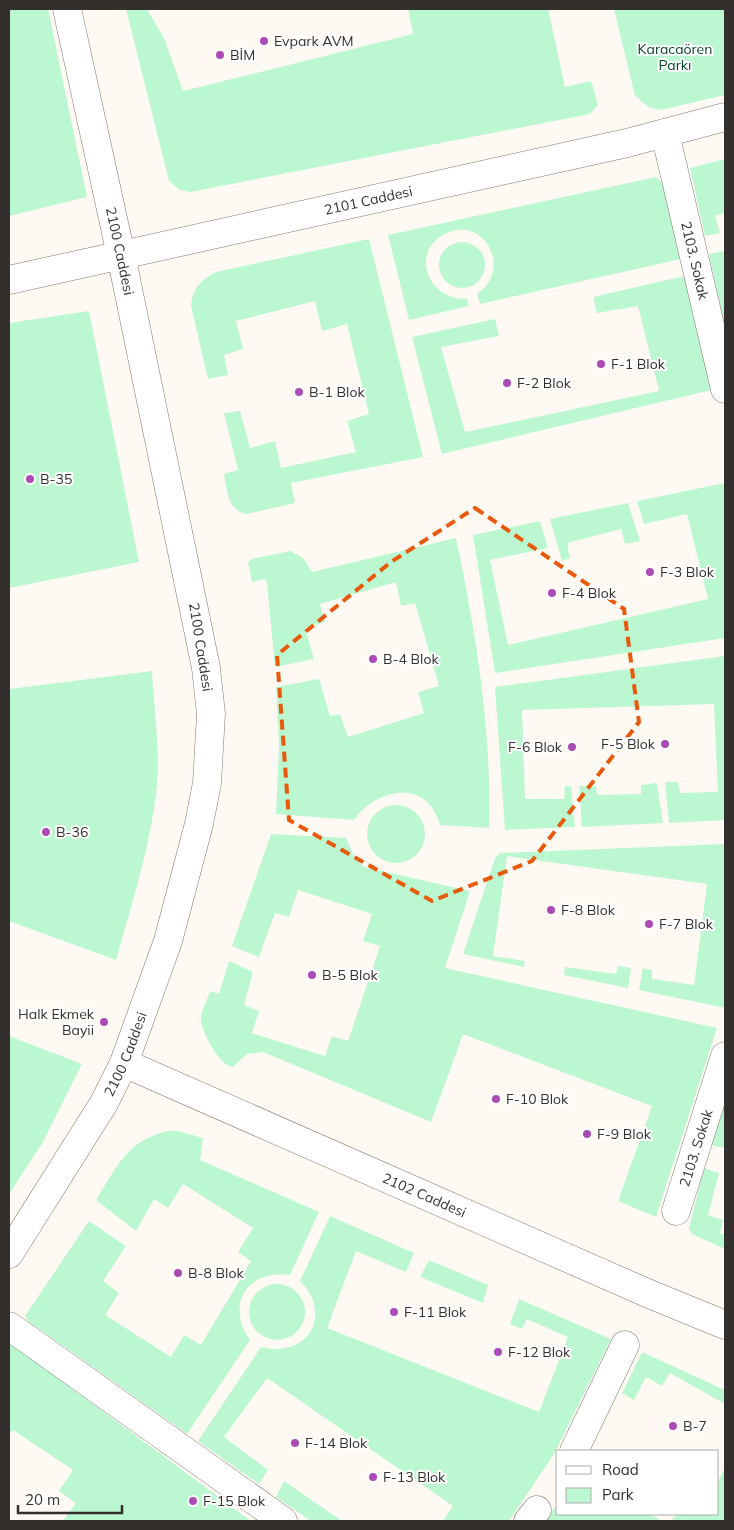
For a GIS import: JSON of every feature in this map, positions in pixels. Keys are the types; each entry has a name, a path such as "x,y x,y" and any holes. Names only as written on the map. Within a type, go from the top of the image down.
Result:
{"street":[{"name":"2100 Caddesi","path":"9,1254 99,1111 124,1063 168,941 199,824 207,784 211,714 200,633 121,255 67,9"},
{"name":"2101 Caddesi","path":"9,280 665,133 725,117"},
{"name":"2103. Sokak","path":"665,133 725,389"},
{"name":"2103. Sokak","path":"676,1212 725,1056"},
{"name":"2102 Caddesi","path":"124,1063 647,1293 725,1324"},
{"path":"9,1326 283,1521"},
{"path":"574,1450 625,1345"}],"highlighted area":[{"path":"475,508 624,609 639,722 532,861 432,901 289,820 277,655 391,562"}],"green space":[{"path":"9,9 48,9 87,197 9,216"},
{"path":"126,9 147,9 164,38 183,91 413,34 408,9 548,9 565,87 591,81 598,105 590,114 190,192 180,190 169,181"},
{"name":"Karacaören Parkı","path":"614,9 725,9 725,95 661,110 650,108 635,96"},
{"path":"725,159 725,213 715,216 720,233 705,236 690,168"},
{"path":"656,177 670,190 685,258 480,304 477,294 488,284 493,272 490,248 483,239 473,232 461,230 447,233 436,241 429,250 426,261 427,272 432,283 441,291 453,297 467,299 469,306 409,320 388,235"},
{"path":"369,239 423,457 291,483 295,503 246,514 240,512 231,504 227,493 224,474 238,470 224,413 240,411 250,448 275,441 281,468 356,452 347,421 369,414 347,324 322,331 315,301 236,321 243,349 224,355 228,375 208,379 191,306 193,294 202,281 216,272"},
{"path":"462,242 475,246 481,252 485,265 481,278 475,284 462,288 449,284 443,278 439,265 443,252 449,246"},
{"path":"724,251 725,257 725,327 709,254"},
{"path":"689,275 716,389 442,454 412,337 495,319 499,336 441,347 465,432 659,391 638,306 597,313 593,297"},
{"path":"89,311 139,562 9,588 9,323"},
{"path":"725,483 725,638 495,673 473,535 540,521 548,548 490,560 508,645 708,599 687,514 644,524 637,501"},
{"path":"628,503 640,541 625,544 621,529 567,543 570,558 562,561 550,519"},
{"path":"456,538 481,682 488,755 489,828 440,825 434,810 424,800 413,794 401,793 388,795 375,801 354,820 276,814 279,746 276,687 319,679 330,716 340,714 348,737 424,713 418,692 439,686 415,603 401,606 396,582 320,604 325,622 305,628 314,659 275,667 267,583 265,579 252,582 248,563 251,559 290,551 303,558 312,572"},
{"path":"725,656 725,820 669,823 665,782 678,782 680,793 718,792 714,704 522,710 525,799 564,799 565,786 571,786 575,827 505,830 495,687"},
{"path":"152,671 157,742 157,785 146,851 116,960 9,921 9,689"},
{"path":"657,783 663,823 582,827 579,786 596,786 597,795 641,794 641,785"},
{"path":"396,805 412,810 420,818 425,834 420,850 412,858 396,863 380,858 372,850 367,834 372,818 380,810"},
{"path":"271,834 346,838 354,856 364,867 470,891 445,968 717,1028 656,1217 618,1201 652,1106 463,1034 431,1122 263,1052 247,1054 233,1067 222,1061 207,1038 201,1017 210,991 219,994 229,961 253,972 244,1005 259,1011 252,1033 325,1056 332,1036 348,1041 380,946 363,941 372,914 298,890 289,917 275,913 259,957 232,946"},
{"path":"725,844 725,1008 639,990 643,968 652,970 652,979 694,985 707,884 507,856 493,956 525,961 524,967 463,954 495,858 500,853"},
{"path":"618,966 631,968 628,988 564,975 565,967 616,974"},
{"path":"9,1036 82,1064 43,1142 9,1194"},
{"path":"725,1094 725,1148 710,1145"},
{"path":"168,1131 178,1131 203,1138 200,1160 319,1212 290,1275 275,1275 262,1278 244,1292 240,1302 240,1314 243,1327 250,1340 187,1434 28,1321 25,1316 89,1221 126,1246 103,1281 119,1293 105,1315 171,1357 184,1335 201,1345 251,1261 238,1252 253,1228 183,1184 168,1208 154,1199 136,1231 96,1200 117,1166 132,1148 154,1135"},
{"path":"704,1168 719,1173 708,1215 723,1220 720,1233 725,1235 725,1249 692,1234 689,1228"},
{"path":"330,1216 414,1253 406,1272 356,1251 327,1328 539,1412 568,1337 527,1319 522,1329 510,1324 519,1299 611,1339 554,1454 509,1521 443,1521 453,1506 267,1378 224,1437 268,1470 259,1484 198,1441 261,1347 277,1349 291,1347 303,1340 310,1331 315,1320 315,1307 310,1294 300,1281"},
{"path":"429,1260 488,1285 483,1303 420,1277"},
{"path":"271,1284 283,1284 293,1288 301,1296 305,1312 301,1328 293,1336 283,1340 271,1340 261,1336 253,1328 249,1318 249,1306 253,1296 261,1288"},
{"path":"9,1342 251,1521 63,1521 76,1503 59,1491 73,1470 13,1430 9,1435"},
{"path":"642,1352 725,1390 725,1404 670,1373 662,1386 646,1377 634,1400 622,1393"},
{"path":"725,1468 725,1521 671,1521 675,1515 719,1515 719,1479"},
{"path":"284,1481 342,1521 311,1521 276,1497"},
{"path":"556,1506 556,1515 651,1515 662,1521 545,1521"}],"place":[{"name":"Evpark AVM","path":"264,41"},
{"name":"BİM","path":"220,55"},
{"name":"F-1 Blok","path":"601,364"},
{"name":"F-2 Blok","path":"507,383"},
{"name":"B-1 Blok","path":"299,392"},
{"name":"B-35","path":"30,479"},
{"name":"F-3 Blok","path":"650,572"},
{"name":"F-4 Blok","path":"552,593"},
{"name":"B-4 Blok","path":"373,659"},
{"name":"F-5 Blok","path":"665,744"},
{"name":"F-6 Blok","path":"572,747"},
{"name":"B-36","path":"46,832"},
{"name":"F-8 Blok","path":"551,910"},
{"name":"F-7 Blok","path":"649,924"},
{"name":"B-5 Blok","path":"312,975"},
{"name":"Halk Ekmek Bayii","path":"104,1022"},
{"name":"F-10 Blok","path":"496,1099"},
{"name":"F-9 Blok","path":"587,1134"},
{"name":"B-8 Blok","path":"178,1273"},
{"name":"F-11 Blok","path":"394,1312"},
{"name":"F-12 Blok","path":"498,1352"},
{"name":"B-7","path":"673,1426"},
{"name":"F-14 Blok","path":"295,1443"},
{"name":"F-13 Blok","path":"373,1477"},
{"name":"F-15 Blok","path":"193,1501"}]}
